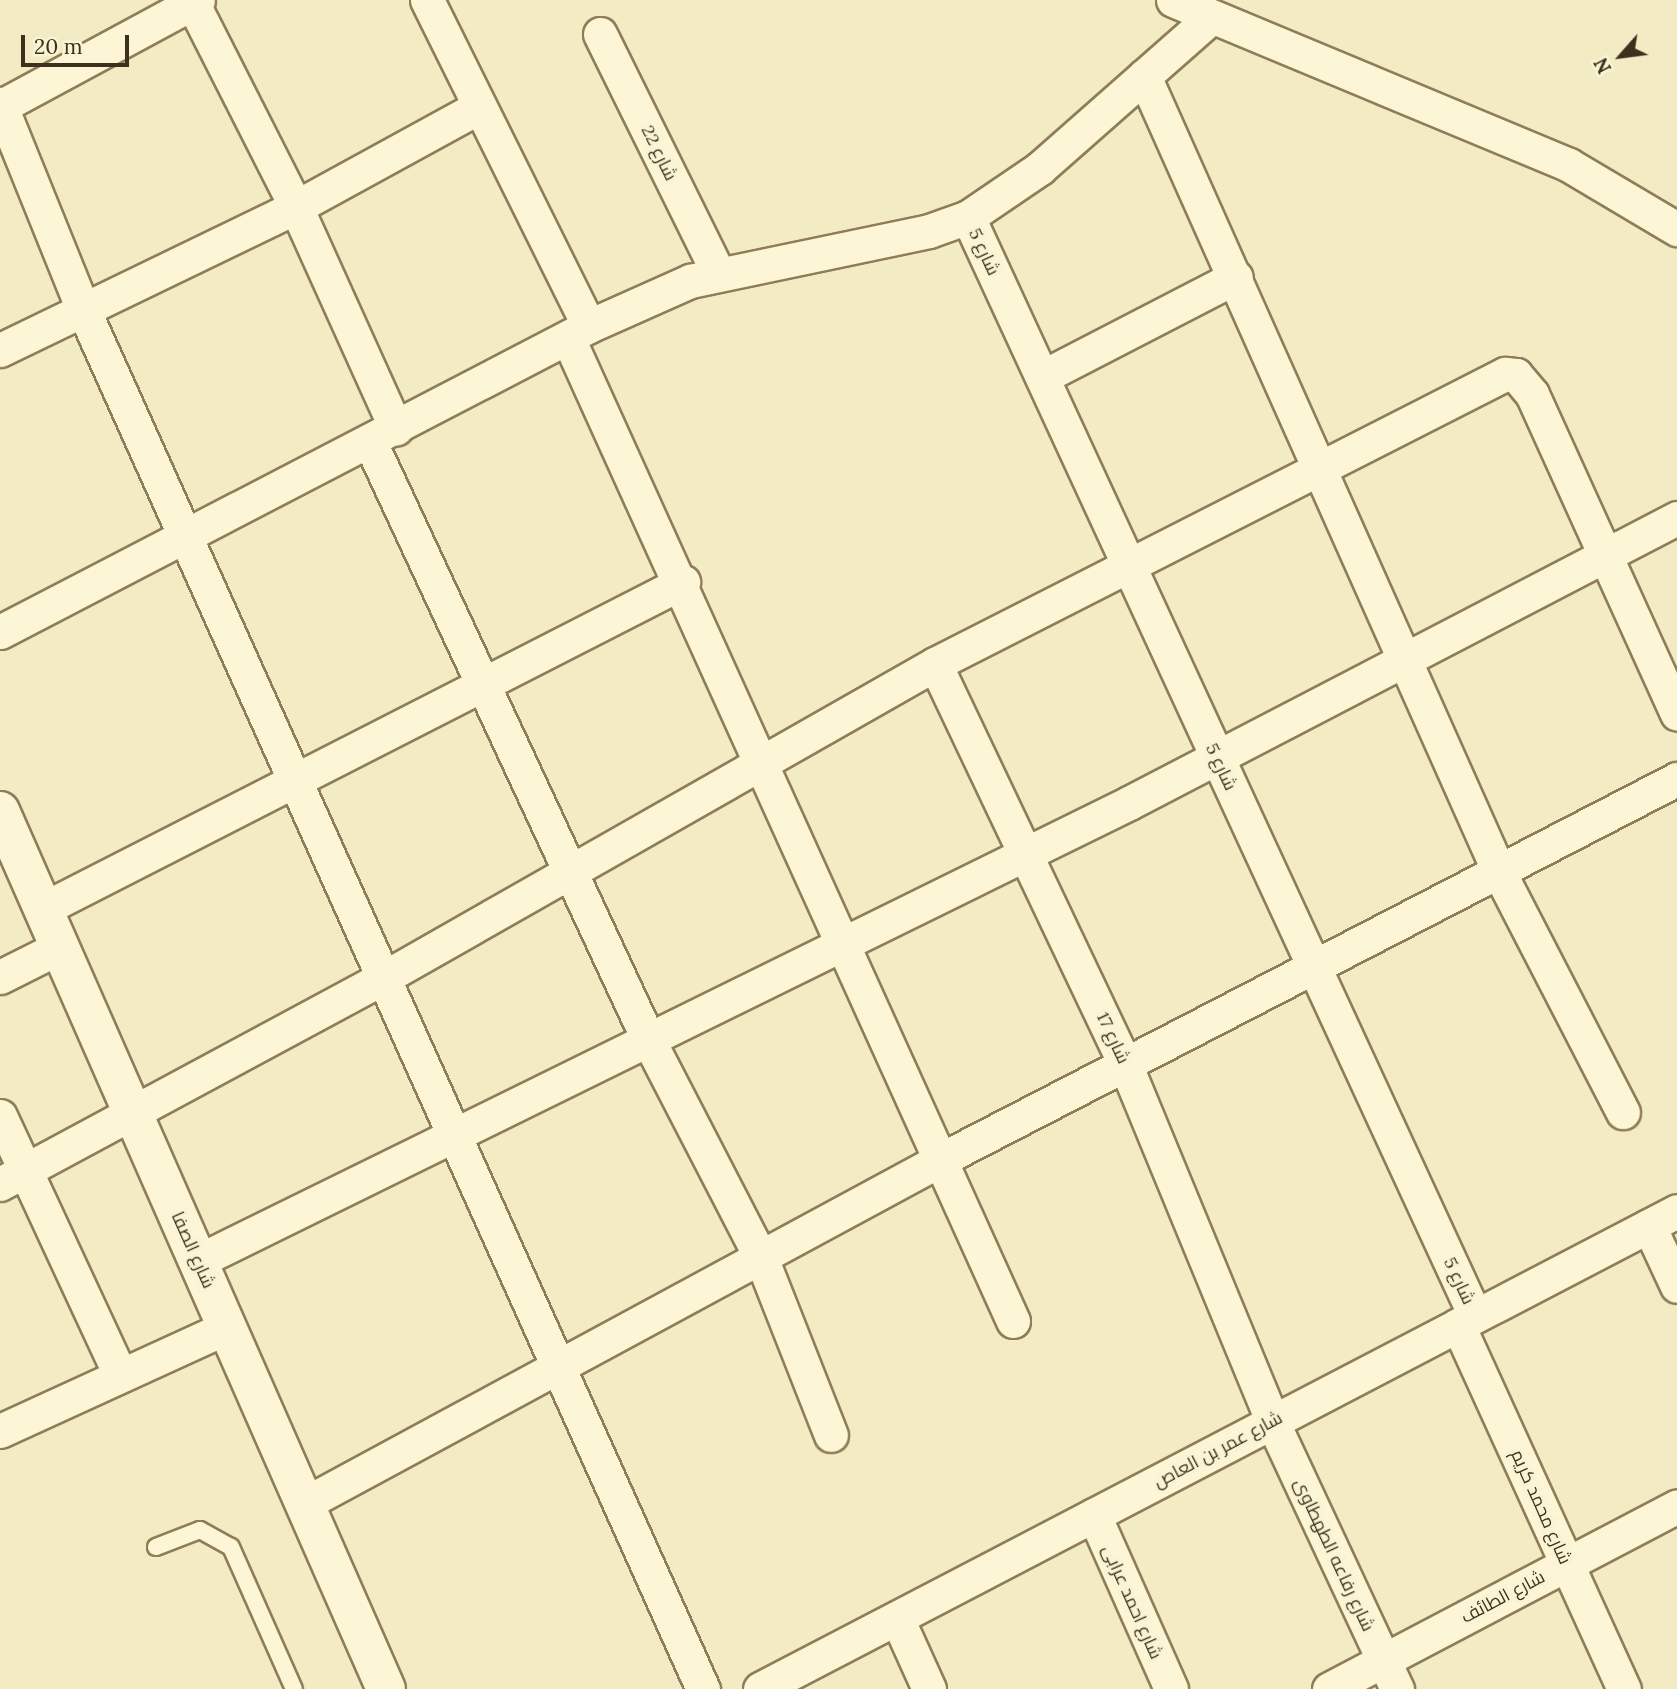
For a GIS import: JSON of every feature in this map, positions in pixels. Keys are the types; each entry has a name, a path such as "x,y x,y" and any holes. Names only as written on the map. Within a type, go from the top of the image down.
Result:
{"main road":[{"name":"شارع الصفا","path":"0,811 386,1689"}],"street":[{"path":"427,0 479,107 760,759 1013,1321"},
{"path":"1173,0 1569,165 1677,229"},
{"path":"703,1689 190,537 83,309 0,106 193,1 296,207 383,435 485,686 649,1041 762,1260 831,1435"},
{"path":"0,632 190,537 578,332 718,273 929,231 968,217 1006,195 1212,17"},
{"name":"شارع 22","path":"600,34 718,273"},
{"path":"1144,76 1500,874 1623,1112"},
{"path":"0,349 296,207 479,107"},
{"name":"شارع 5","path":"968,217 1314,968 1467,1321"},
{"path":"1042,377 1236,278"},
{"path":"13,1178 570,874 760,759 935,664 1511,373 1532,394 1677,714"},
{"path":"198,1261 457,1137 1217,757 1677,518"},
{"path":"43,909 485,686 683,582"},
{"name":"شارع 17","path":"935,664 1126,1066 1272,1421"},
{"path":"304,1504 557,1365 762,1260 939,1161 1500,874 1677,779"},
{"path":"0,977 60,947"},
{"path":"0,1116 13,1178 120,1374"},
{"path":"1663,1219 1677,1286"},
{"name":"شارع عمر بن العاص","path":"760,1689 1663,1219"},
{"name":"شارع محمد كريم","path":"1467,1321 1567,1564 1624,1689"},
{"path":"0,1431 227,1327"},
{"name":"شارع رفاعه الطهطاوى","path":"1272,1421 1390,1675"},
{"name":"شارع الطائف","path":"1329,1689 1390,1675 1567,1564 1677,1506"},
{"name":"شارع احمد عرابى","path":"1094,1515 1171,1689"},
{"path":"897,1618 929,1689"}],"lane":[{"path":"156,1547 201,1530 231,1548 294,1689"}]}
